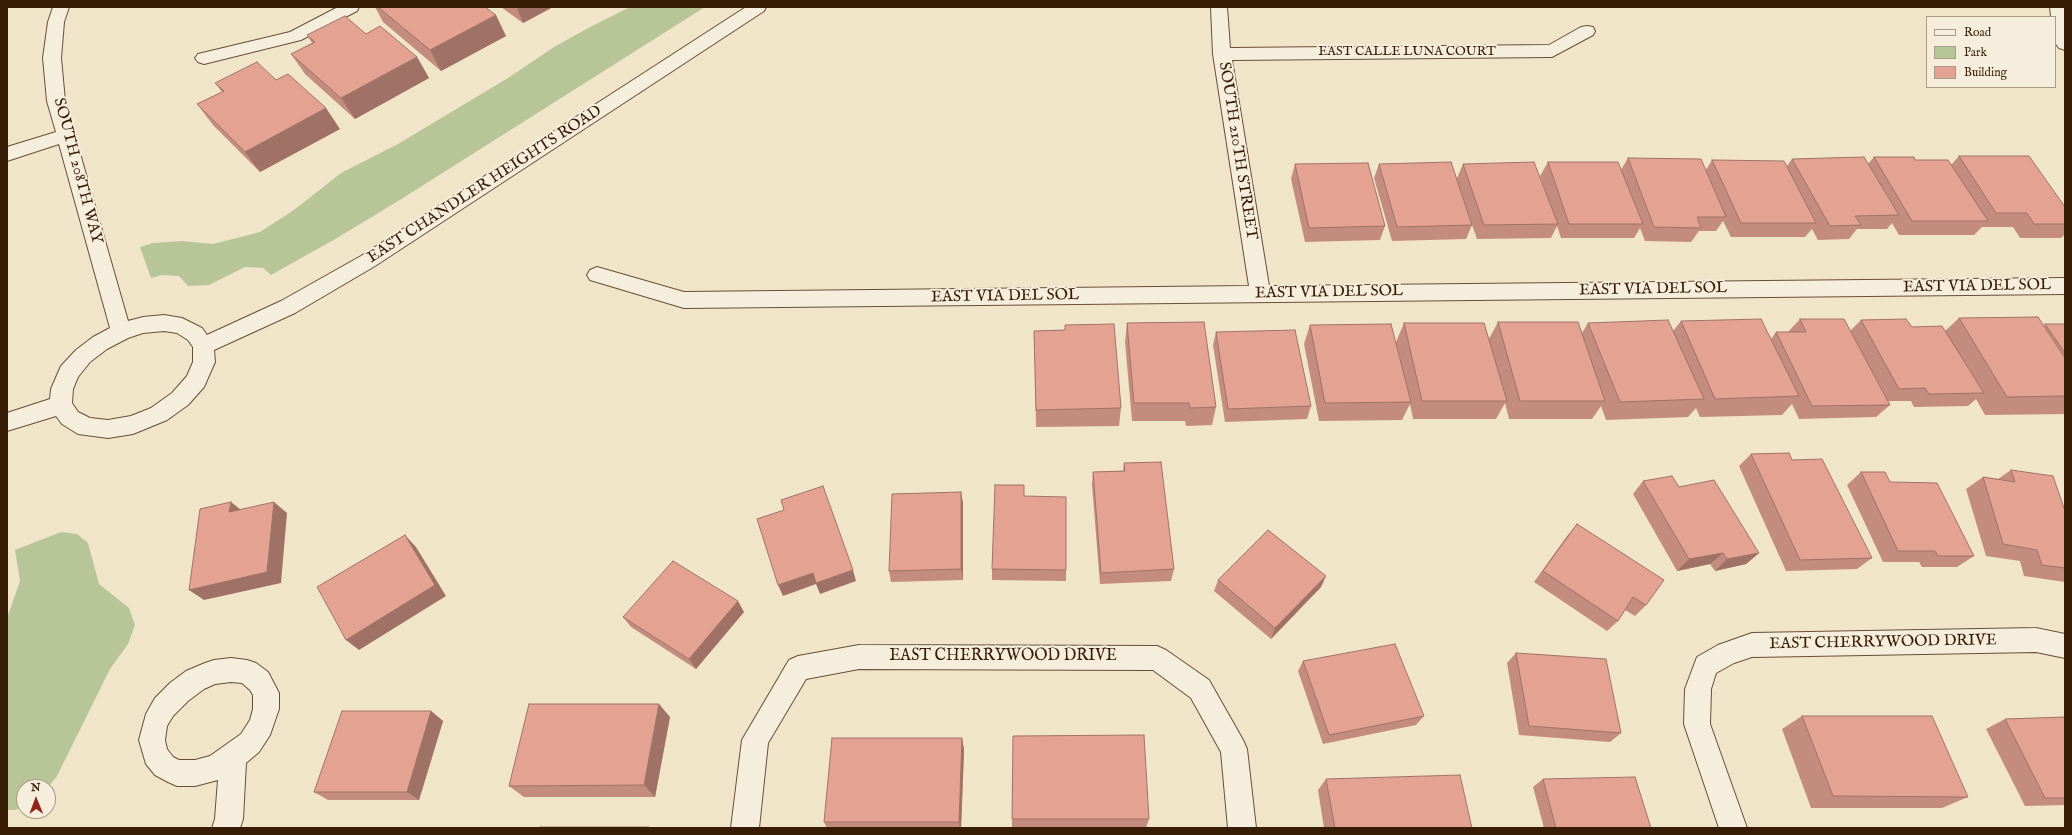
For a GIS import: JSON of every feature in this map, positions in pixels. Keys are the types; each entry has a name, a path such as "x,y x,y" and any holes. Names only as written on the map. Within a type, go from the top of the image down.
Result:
{"street":[{"name":"SOUTH 208TH WAY","path":"61,7 56,22 52,58 56,101 122,332"},
{"path":"204,58 295,36 351,7"},
{"name":"EAST CHANDLER HEIGHTS ROAD","path":"203,346 288,307 368,261 758,7"},
{"name":"SOUTH 210TH STREET","path":"1219,7 1222,54 1260,294"},
{"path":"2058,7 2065,44"},
{"name":"EAST CALLE LUNA COURT","path":"1222,54 1552,51 1587,31"},
{"path":"7,154 65,136"},
{"name":"EAST VIA DEL SOL","path":"597,275 684,300 2065,286"},
{"path":"164,323 182,326 195,334 203,346 204,362 196,380 184,394 159,414 133,425 108,429 86,427 70,418 61,405 62,389 69,372 100,343 122,332 143,325 164,323"},
{"path":"7,422 61,405"},
{"name":"EAST CHERRYWOOD DRIVE","path":"1733,828 1697,724 1698,689 1706,665 1727,653 1752,645 2036,640 2065,646"},
{"name":"EAST CHERRYWOOD DRIVE","path":"745,828 755,740 798,668 859,657 1157,658 1200,689 1234,749 1242,828"},
{"path":"226,828 229,819 233,757 250,743 261,726 266,708 266,693 259,680 247,672 231,670 214,672 195,680 179,692 161,712 156,723 152,740 155,755 164,766 177,773 195,773 215,768 233,757"}],"green space":[{"path":"630,7 705,7 403,198 337,238 271,275 263,268 245,267 209,285 188,286 179,276 162,275 151,278 140,247 153,243 182,241 213,244 260,232 294,210 341,173 398,144 508,78 554,47"},
{"path":"61,532 77,534 88,543 99,584 129,608 135,625 128,644 110,669 57,776 55,779 16,779 16,810 7,810 7,618 20,581 15,550"}],"building":[{"path":"378,7 485,7 496,15 430,50"},
{"path":"345,16 366,34 380,26 417,57 341,98 291,54 315,42 307,35"},
{"path":"257,62 276,80 288,74 326,108 245,152 197,104 224,91 215,83"},
{"path":"1959,156 2029,156 2065,207 2065,224 2034,224 2027,213 1996,213"},
{"path":"1864,157 1899,215 1855,216 1861,225 1830,226 1792,159"},
{"path":"1874,157 1914,157 1915,160 1948,160 1988,221 1912,221"},
{"path":"1628,158 1701,159 1726,217 1697,217 1701,228 1654,227"},
{"path":"1712,160 1784,161 1816,223 1741,223"},
{"path":"1451,162 1472,225 1397,227 1379,164"},
{"path":"1534,162 1558,224 1484,225 1463,164"},
{"path":"1548,162 1618,162 1643,224 1569,224"},
{"path":"1368,163 1385,226 1309,228 1295,164"},
{"path":"2038,317 2065,358 2065,396 2007,397 1959,318"},
{"path":"1761,319 1799,396 1715,399 1681,321"},
{"path":"1800,319 1844,319 1890,405 1812,406 1776,332 1806,332"},
{"path":"1906,319 1912,327 1942,326 1984,393 1929,394 1925,388 1899,389 1861,320"},
{"path":"1668,320 1704,399 1620,402 1588,323"},
{"path":"1204,322 1216,407 1190,408 1189,403 1134,403 1127,323"},
{"path":"1498,322 1578,322 1605,401 1520,401"},
{"path":"1404,323 1484,323 1507,401 1422,401"},
{"path":"1114,324 1121,408 1036,410 1034,331 1065,330 1065,325"},
{"path":"1391,324 1411,402 1325,403 1310,325"},
{"path":"2045,324 2065,324 2065,353"},
{"path":"1295,330 1311,406 1228,409 1216,332"},
{"path":"1789,453 1792,460 1822,459 1872,558 1800,560 1751,454"},
{"path":"1161,462 1174,569 1101,573 1093,472 1125,471 1124,463"},
{"path":"2011,470 2053,476 2065,511 2065,568 2042,565 2037,550 2003,544 1983,477 2015,482"},
{"path":"1861,472 1885,472 1890,482 1937,483 1974,556 1938,556 1935,551 1898,551"},
{"path":"1672,476 1679,487 1714,480 1759,553 1727,559 1723,553 1689,559 1643,481"},
{"path":"995,485 1024,485 1024,496 1066,497 1066,570 992,569"},
{"path":"823,486 853,570 816,583 813,573 778,585 757,519 784,510 781,500"},
{"path":"961,492 961,569 889,571 892,494"},
{"path":"231,502 229,512 274,502 267,572 189,590 200,509"},
{"path":"1577,524 1664,580 1646,605 1633,597 1618,621 1543,571"},
{"path":"1268,530 1326,576 1275,628 1218,580"},
{"path":"405,535 435,585 346,640 317,587"},
{"path":"673,561 738,601 689,659 623,617"},
{"path":"1395,644 1424,716 1329,735 1303,661"},
{"path":"1516,653 1606,659 1621,733 1529,726"},
{"path":"529,704 659,704 644,785 509,786"},
{"path":"342,711 431,711 407,792 314,792"},
{"path":"1802,716 1932,716 1968,797 1833,796"},
{"path":"2065,717 2065,798 2045,798 2005,719"},
{"path":"1144,735 1149,819 1012,819 1013,736"},
{"path":"832,738 962,738 959,822 824,822"},
{"path":"1460,775 1472,828 1335,828 1326,779"},
{"path":"1635,777 1651,828 1556,828 1543,779"},
{"path":"649,827 649,828 540,828"}]}
